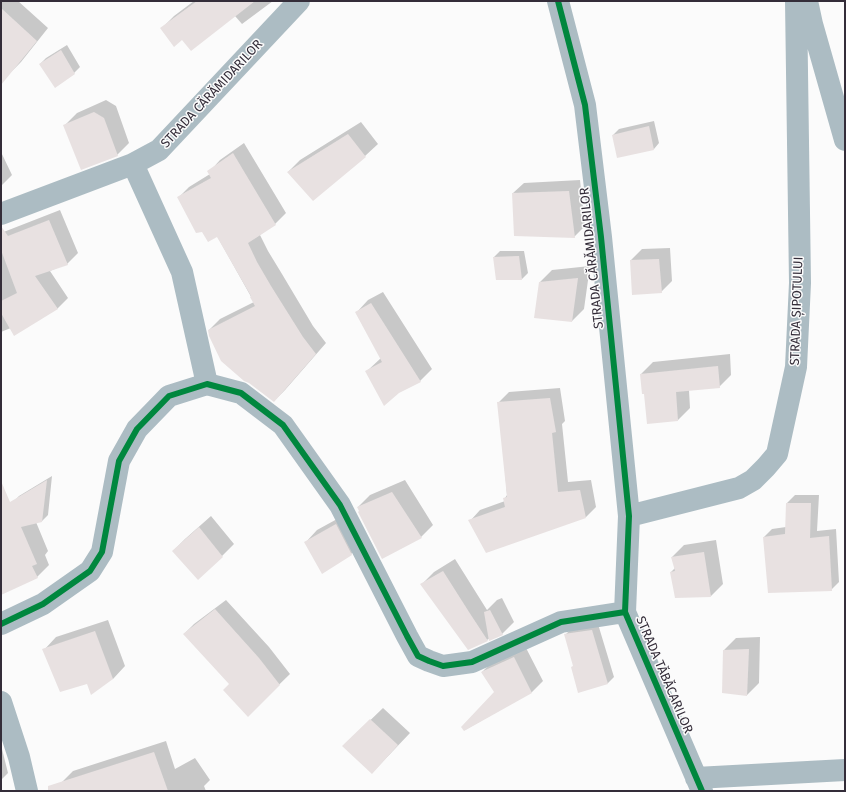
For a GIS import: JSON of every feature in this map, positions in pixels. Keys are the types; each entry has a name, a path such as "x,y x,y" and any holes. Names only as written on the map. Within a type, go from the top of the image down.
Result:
{"street":[{"name":"STRADA CĂRĂMIDARILOR","path":"1,214 133,164 159,150 299,1"},
{"name":"STRADA CĂRĂMIDARILOR","path":"558,1 585,105 601,237 629,516"},
{"name":"STRADA ȘIPOTULUI","path":"629,516 739,488 753,480 777,454 796,367 800,291 796,1"},
{"path":"807,1 812,24 845,140"},
{"path":"133,164 182,272 207,384"},
{"path":"1,624 43,604 90,571 102,552 119,461 136,429 169,396 207,384 241,393 283,425 340,504 418,656 429,662 443,666 472,662 561,622 625,612"},
{"name":"STRADA TĂBĂCARILOR","path":"629,516 625,612 699,784"},
{"path":"1,702 19,757 27,791"},
{"path":"699,784 845,770"}],"building":[{"path":"197,1 255,1 191,51 182,40 174,47 160,28"},
{"path":"1,8 37,41 1,85"},
{"path":"61,50 75,74 55,88 39,64"},
{"path":"94,112 104,118 118,156 81,170 63,125"},
{"path":"649,126 654,150 617,158 612,135"},
{"path":"348,134 366,157 313,201 287,172"},
{"path":"233,153 276,225 248,243 271,286 303,337 316,354 274,402 249,383 244,381 221,361 209,336 208,330 255,306 250,297 251,296 217,237 208,242 202,232 196,233 177,197 211,178 207,171"},
{"path":"569,191 575,238 514,236 512,193"},
{"path":"49,220 68,265 35,276 58,309 14,336 1,313 1,301 17,293 1,250 1,226 8,236"},
{"path":"519,256 522,280 496,280 493,257"},
{"path":"659,259 662,293 632,295 630,260"},
{"path":"578,278 572,322 534,318 539,282"},
{"path":"371,303 421,382 399,393 384,406 365,371 382,362 355,312"},
{"path":"718,366 720,388 676,392 678,421 647,424 640,374"},
{"path":"550,398 556,432 552,433 558,492 580,490 586,518 486,553 468,520 505,507 503,498 507,497 497,402"},
{"path":"47,480 42,522 21,527 37,564 32,566 38,578 1,595 1,481 10,502"},
{"path":"392,492 422,538 382,559 358,512 357,507"},
{"path":"786,503 811,503 810,538 829,536 832,591 768,593 763,537 785,534"},
{"path":"336,524 352,555 322,574 304,542"},
{"path":"199,527 223,557 198,580 172,551"},
{"path":"704,552 711,597 675,598 670,572 675,571 671,557"},
{"path":"443,571 488,641 468,650 420,584"},
{"path":"215,609 259,658 280,685 248,717 223,690 229,684 183,634"},
{"path":"490,610 503,635 489,641 484,612"},
{"path":"592,630 608,684 578,693 571,667 573,666 564,634"},
{"path":"95,631 113,679 91,695 87,684 60,692 42,649"},
{"path":"749,649 747,696 722,693 723,650"},
{"path":"514,657 532,693 464,731 461,727 494,692 481,672"},
{"path":"370,719 398,745 372,774 342,746"},
{"path":"154,752 168,791 48,791 48,786"}],"cycle path":[{"path":"558,1 585,105 601,237 629,516 625,612 702,791"},
{"path":"1,624 43,604 90,571 102,552 119,461 137,429 169,396 207,384 241,393 283,425 340,505 418,656 443,666 472,662 561,622 625,612"}]}
